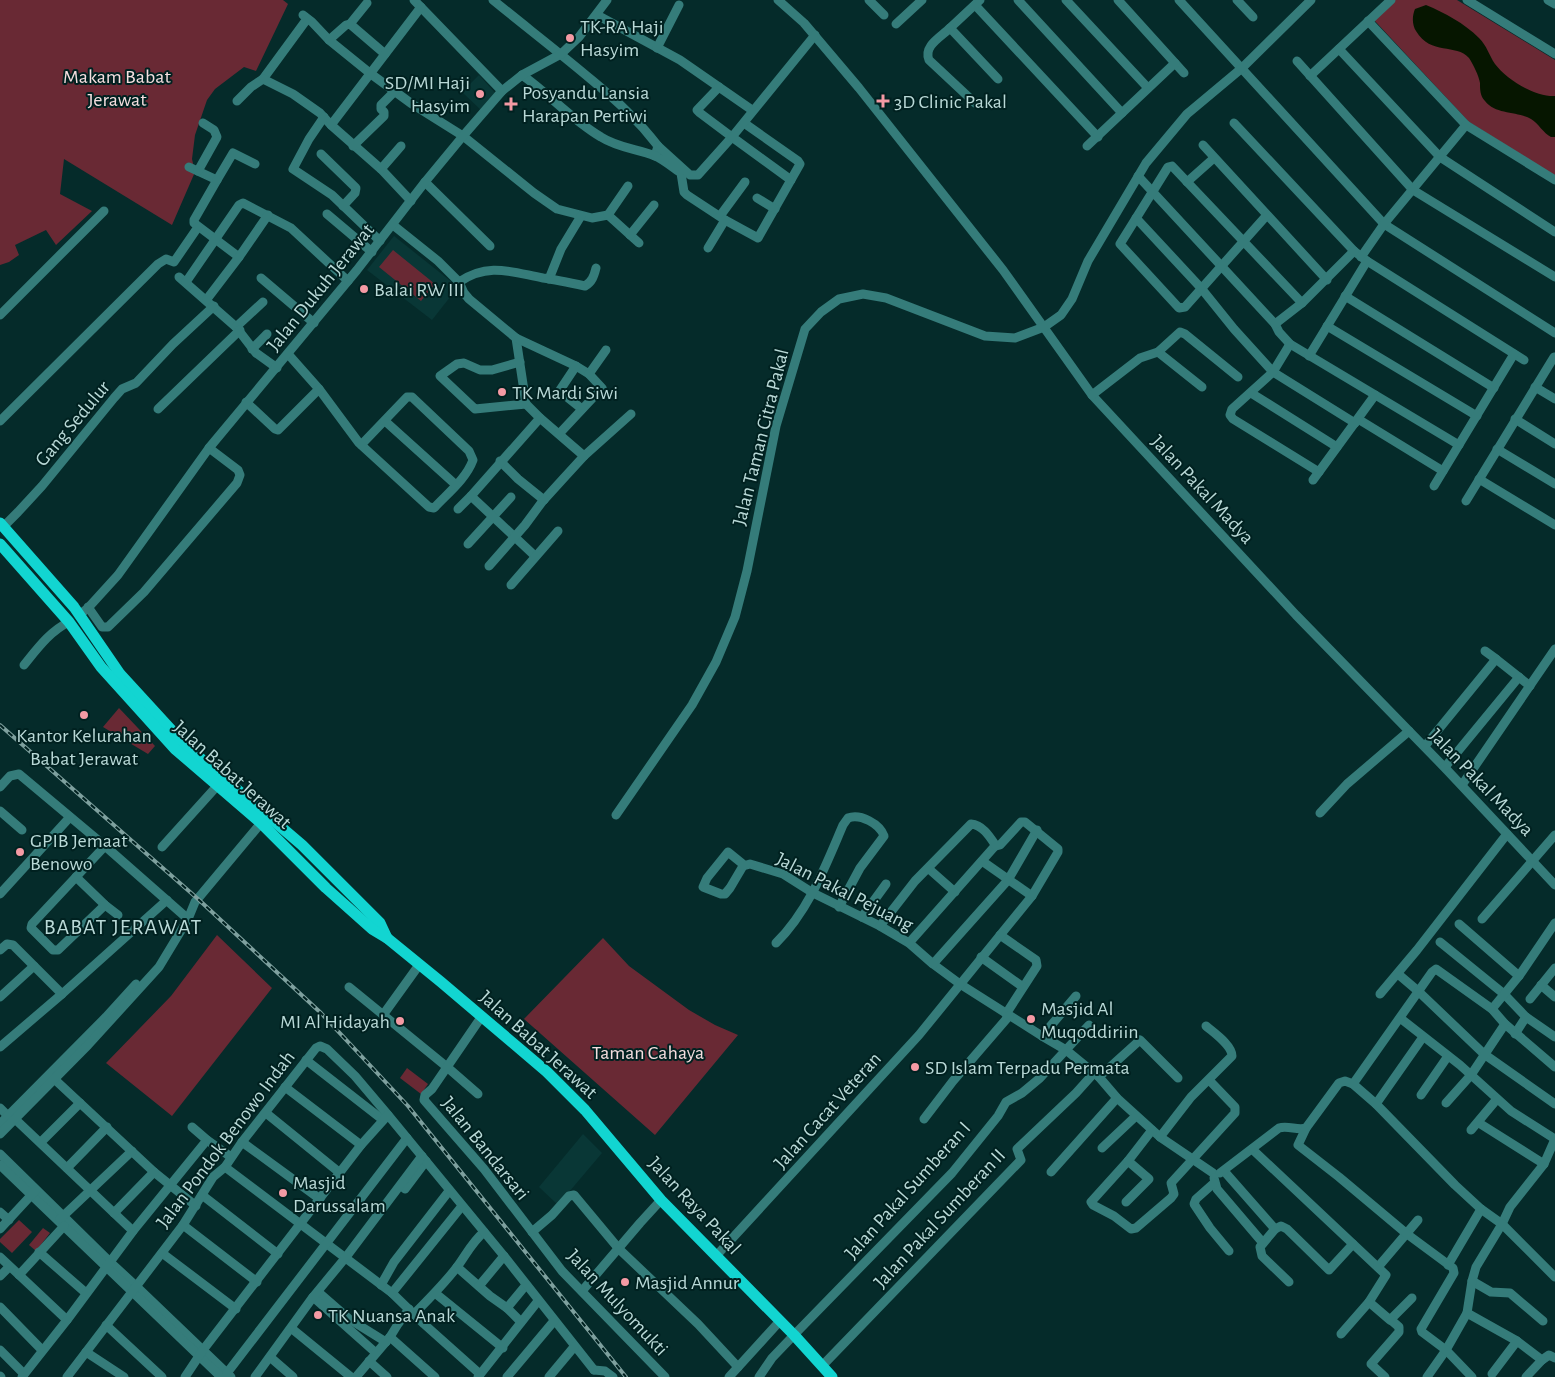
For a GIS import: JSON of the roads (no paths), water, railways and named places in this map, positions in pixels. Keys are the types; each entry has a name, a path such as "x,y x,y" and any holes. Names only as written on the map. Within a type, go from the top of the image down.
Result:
{"main road":[{"name":"Jalan Babat Jerawat","path":"5,524 85,610 120,674 169,728 186,746 302,845 380,922 387,938"},
{"name":"Jalan Babat Jerawat","path":"0,544 69,622 101,667 175,749 261,823 326,888 372,929 387,938 482,1016 565,1089 614,1145"},
{"name":"Jalan Raya Pakal","path":"614,1145 661,1200 723,1249 779,1322 797,1332 827,1373"}],"street":[{"path":"414,0 422,6 502,91"},
{"path":"493,0 561,54 627,110 644,127 658,146 681,171 684,192 722,218 758,238 799,167 798,161 744,123"},
{"name":"Jalan Dukuh Jerawat","path":"85,610 118,575 209,448 372,252 425,182 463,136 502,91 522,75 561,54 579,38 607,0"},
{"name":"Jalan Pakal Madya","path":"778,0 804,23 859,88 1003,270 1092,395 1296,615 1425,746 1554,882"},
{"path":"869,0 884,15"},
{"path":"896,24 922,0"},
{"path":"1018,0 1122,113"},
{"path":"1066,0 1148,88"},
{"path":"1118,0 1184,73"},
{"path":"1179,0 1384,224 1555,333"},
{"name":"Jalan Taman Citra Pakal","path":"616,816 692,705 716,662 735,617 747,571 776,426 805,329 821,312 839,299 863,294 886,298 985,336 1015,338 1044,328 1060,315 1072,298 1088,261 1146,163 1187,114 1242,68 1311,0"},
{"path":"1310,76 1391,0"},
{"path":"1468,0 1555,54"},
{"path":"1548,0 1555,4"},
{"path":"1240,1 1253,17"},
{"path":"975,104 929,60 927,54 928,49 978,2 1098,137"},
{"path":"329,40 346,24 350,24 367,3"},
{"path":"657,48 679,5"},
{"path":"331,125 422,6"},
{"path":"597,15 680,60 752,110"},
{"path":"237,101 251,87 263,79 305,17 329,40 371,74 412,104 463,136 557,209 592,218 608,215 628,186"},
{"path":"1368,21 1466,125 1555,180"},
{"path":"350,24 385,54"},
{"path":"950,28 998,79"},
{"path":"522,75 602,138 630,150 655,156 690,175 698,175 744,123 752,110 815,35"},
{"path":"1339,48 1440,157 1555,232"},
{"path":"1297,61 1413,190 1555,277"},
{"path":"1087,146 1175,62"},
{"path":"263,79 293,94 324,117 354,146 382,169 411,201"},
{"path":"719,87 698,110 700,113 792,180"},
{"path":"354,146 384,116 381,105 395,91"},
{"path":"324,117 309,139 293,169 332,195 380,241"},
{"path":"198,171 217,137 214,130 203,123"},
{"path":"1234,123 1360,256 1524,360"},
{"path":"1309,356 1345,296 1360,256 1466,125"},
{"path":"382,169 401,146"},
{"path":"655,156 658,146"},
{"path":"1203,146 1327,280"},
{"path":"239,257 194,224 194,220 233,153 255,164"},
{"path":"321,154 356,188 356,193 343,206"},
{"path":"1187,182 1214,158"},
{"path":"1267,216 1244,241 1202,288 1185,306 1179,308 1174,305 1120,244 1168,166 1172,166 1244,241 1302,303"},
{"path":"189,167 217,180"},
{"path":"1138,176 1275,324 1279,332 1290,344 1459,446"},
{"path":"425,182 490,246"},
{"path":"708,248 722,218 745,182"},
{"path":"757,198 775,209"},
{"path":"277,368 262,359 252,349 238,328 182,279 215,239 240,204 243,203 292,228 348,281"},
{"path":"630,235 654,205"},
{"path":"0,314 104,211"},
{"path":"327,214 372,252"},
{"path":"207,299 268,215"},
{"path":"608,215 639,243"},
{"path":"549,279 562,249 581,216"},
{"path":"1136,218 1202,288 1234,329 1273,372 1443,471"},
{"path":"393,225 438,261 459,282 469,299 516,338 576,366 589,374 602,388 559,434"},
{"path":"0,421 151,271 166,259 174,262 198,227"},
{"path":"1275,324 1327,280 1360,256"},
{"path":"459,282 486,270 496,269 522,272 585,286 593,278 596,268"},
{"path":"261,278 314,323"},
{"path":"1345,296 1494,388"},
{"path":"158,409 263,302"},
{"name":"Gang Sedulur","path":"5,524 42,486 114,398 125,388 136,383 173,344 214,306"},
{"path":"1327,326 1477,416"},
{"path":"1092,395 1140,358 1158,352 1177,334 1182,333 1238,378"},
{"path":"252,349 267,334"},
{"path":"516,338 526,404 584,456"},
{"path":"1290,344 1273,372 1232,409 1230,415 1233,419 1319,472"},
{"path":"589,374 606,350"},
{"path":"1158,352 1202,387"},
{"path":"288,354 319,389 361,445 429,507 434,508 456,485 470,468 473,460 472,454 414,398 407,397 361,445"},
{"path":"1434,486 1514,354"},
{"path":"1466,501 1554,357"},
{"path":"520,362 492,370 480,370 464,363 457,364 440,376 474,409 526,404"},
{"path":"576,366 560,390 562,394 582,409"},
{"path":"1535,387 1555,399"},
{"path":"246,402 278,430 319,389"},
{"path":"1251,393 1337,447"},
{"path":"1313,480 1375,395"},
{"path":"489,566 544,500 584,456 631,414"},
{"path":"458,509 540,418"},
{"path":"1516,420 1555,444"},
{"path":"385,421 456,485"},
{"path":"85,610 102,627 108,627 144,592 237,484 240,475 238,470 209,448"},
{"path":"1497,449 1555,484"},
{"path":"500,461 518,479 544,500"},
{"path":"1479,479 1555,525"},
{"path":"471,496 535,556"},
{"path":"468,544 511,497"},
{"path":"511,585 558,531"},
{"path":"24,665 60,626 69,622"},
{"path":"1462,785 1555,649"},
{"path":"1486,651 1530,686"},
{"path":"1425,746 1496,659"},
{"path":"1445,767 1519,677"},
{"path":"1320,812 1348,784 1409,731"},
{"path":"0,787 10,776 19,774 188,919"},
{"path":"162,846 217,786"},
{"path":"0,811 22,830"},
{"path":"0,894 70,817"},
{"path":"776,943 791,928 813,893 843,825 848,818 856,817 871,822 882,830 884,836 860,868 840,906"},
{"path":"909,943 995,846 1000,845 1022,821 1037,830 1008,880 933,964"},
{"path":"0,1134 11,1118 159,967 188,919 195,902 261,823"},
{"path":"880,926 912,885 971,824 985,831 995,846"},
{"name":"Jalan Cacat Veteran","path":"723,1249 912,1044 1032,896 1058,850 1037,830"},
{"path":"1380,994 1398,974 1507,834"},
{"path":"1482,919 1555,835"},
{"path":"105,846 30,926 53,950 58,950 105,905"},
{"name":"Jalan Pakal Pejuang","path":"744,865 728,852 707,878 703,887 720,894 725,894 741,868 744,865 750,864 783,874 813,893 880,926 909,943 960,984 1066,1050 1097,1075 1136,1116 1160,1137 1192,1159 1214,1178 1217,1189 1263,1243"},
{"path":"982,861 1032,896"},
{"path":"929,869 955,892"},
{"path":"76,878 118,915"},
{"path":"862,917 886,884"},
{"path":"0,1047 166,900"},
{"path":"1459,924 1519,976"},
{"path":"1492,1009 1519,976 1555,924"},
{"path":"924,1119 1008,1015 1037,966 1037,961 1000,935"},
{"path":"1440,942 1504,994 1526,1017 1555,1037"},
{"path":"0,950 6,944 10,944 62,994"},
{"path":"981,957 1023,987"},
{"path":"383,1016 419,965"},
{"path":"0,997 34,966"},
{"path":"1530,999 1555,968"},
{"path":"1353,1084 1418,991 1436,969 1492,1009 1515,1034 1555,1067"},
{"path":"1398,974 1484,1054 1555,1104"},
{"path":"1541,985 1555,997"},
{"name":"Jalan Bandarsari","path":"349,987 478,1094"},
{"path":"1042,1036 1076,996"},
{"name":"Jalan Bandarsari","path":"482,1016 432,1089 424,1096 424,1100 484,1169 546,1250"},
{"path":"1515,1034 1526,1017"},
{"path":"1400,1018 1471,1075 1511,1111 1555,1139 1545,1162 1510,1207 1476,1267 1467,1313 1443,1348 1427,1377"},
{"name":"Jalan Pakal Sumberan I","path":"760,1377 772,1358 952,1173 998,1116 1002,1106 1040,1078 1089,1024"},
{"path":"1446,1103 1471,1075 1505,1024"},
{"path":"1160,1137 1191,1097 1231,1058 1232,1054 1225,1044 1206,1026"},
{"path":"1376,1104 1423,1037"},
{"path":"1097,1075 1140,1040 1178,1078"},
{"name":"Jalan Pondok Benowo Indah","path":"67,1377 183,1225 213,1177 225,1167 242,1142 317,1046 323,1046 327,1049 356,1076 386,1118 407,1138 504,1256 574,1347 591,1374"},
{"path":"1421,1095 1448,1056"},
{"path":"185,1377 340,1172 361,1145 386,1118 306,1060"},
{"name":"Jalan Pakal Sumberan II","path":"827,1373 1021,1160 1018,1149 1097,1075"},
{"path":"52,1076 154,1172 196,1206"},
{"path":"1152,1130 1128,1161 1091,1202 1131,1229 1136,1228 1172,1197 1174,1194 1171,1183 1236,1112 1235,1107 1209,1080"},
{"path":"1472,1377 1421,1329 1454,1273 1453,1268 1407,1234 1339,1177 1298,1146 1306,1128 1339,1083 1345,1080 1353,1084 1376,1104 1455,1185 1481,1209 1502,1224 1555,1276"},
{"path":"285,1087 361,1145"},
{"path":"1051,1172 1117,1098"},
{"path":"1471,1130 1497,1100"},
{"path":"41,1142 80,1103"},
{"path":"0,1108 41,1142 133,1231"},
{"path":"266,1113 340,1172"},
{"path":"1102,1148 1136,1116"},
{"path":"0,1124 11,1118"},
{"path":"1478,1123 1555,1167"},
{"path":"67,1168 107,1127"},
{"path":"192,1127 231,1157"},
{"path":"1229,1251 1210,1228 1194,1204 1196,1199 1214,1178 1282,1127 1306,1128"},
{"path":"0,1154 34,1193 62,1221 226,1376 407,1138"},
{"path":"0,1350 23,1376 133,1231 207,1140"},
{"path":"242,1142 320,1199"},
{"path":"1252,1149 1387,1276 1369,1302 1341,1334"},
{"path":"19,1275 62,1221 90,1190 132,1151"},
{"path":"255,1377 424,1158"},
{"path":"1126,1202 1149,1179 1128,1161"},
{"path":"0,1165 34,1193"},
{"path":"225,1167 392,1293 479,1376 538,1301"},
{"path":"1224,1171 1275,1229"},
{"path":"114,1213 154,1172"},
{"path":"381,1285 394,1262 449,1191"},
{"path":"0,1229 34,1193"},
{"name":"Jalan Mulyomukti","path":"532,1232 573,1194 619,1249 698,1324 738,1367"},
{"path":"202,1196 278,1254"},
{"name":"Jalan Mulyomukti","path":"619,1249 640,1222 661,1200"},
{"path":"392,1293 462,1206"},
{"path":"1448,1265 1481,1209"},
{"path":"0,1212 9,1220"},
{"path":"1378,1267 1418,1220"},
{"path":"183,1225 256,1282"},
{"path":"1289,1282 1262,1256 1259,1249 1275,1229 1281,1226 1288,1229 1329,1270 1353,1244"},
{"path":"356,1377 388,1340 398,1324 436,1293 457,1267 471,1245 484,1232"},
{"path":"582,1291 619,1249"},
{"name":"Jalan Mulyomukti","path":"546,1250 571,1281 665,1377"},
{"path":"39,1252 86,1293"},
{"path":"162,1253 236,1309"},
{"path":"479,1286 504,1256"},
{"path":"0,1257 67,1320"},
{"path":"0,1276 9,1267"},
{"path":"457,1267 521,1322"},
{"path":"1472,1281 1491,1292 1510,1293 1543,1320"},
{"path":"507,1308 526,1285"},
{"path":"436,1293 502,1348"},
{"path":"315,1298 388,1340 435,1377"},
{"path":"315,1298 376,1354"},
{"path":"1391,1320 1412,1298"},
{"path":"1369,1302 1388,1320 1391,1320 1399,1327 1398,1332 1371,1364 1385,1377"},
{"path":"0,1307 42,1350"},
{"path":"1467,1313 1517,1341 1542,1360"},
{"path":"507,1377 554,1321"},
{"path":"729,1377 779,1322"},
{"path":"106,1325 162,1377"},
{"path":"291,1328 351,1377"},
{"path":"1492,1374 1517,1341"},
{"path":"548,1377 574,1347"},
{"path":"86,1352 124,1377"},
{"path":"1526,1377 1549,1354 1555,1358"},
{"path":"270,1357 293,1377"},
{"path":"369,1361 387,1377"},
{"path":"591,1374 605,1371 613,1377"}],"railway":[{"path":"0,725 198,899 321,1013 408,1106 626,1377"}],"place":[{"name":"TK-RA Haji Hasyim","path":"570,38"},
{"name":"SD/MI Haji Hasyim","path":"480,94"},
{"name":"3D Clinic Pakal","path":"883,101"},
{"name":"Posyandu Lansia Harapan Pertiwi","path":"511,104"},
{"name":"Balai RW III","path":"364,289"},
{"name":"TK Mardi Siwi","path":"502,392"},
{"name":"Kantor Kelurahan Babat Jerawat","path":"84,715"},
{"name":"GPIB Jemaat Benowo","path":"20,852"},
{"name":"Masjid Al Muqoddiriin","path":"1031,1019"},
{"name":"MI Al Hidayah","path":"400,1021"},
{"name":"SD Islam Terpadu Permata","path":"915,1067"},
{"name":"Masjid Darussalam","path":"283,1193"},
{"name":"Masjid Annur","path":"625,1282"},
{"name":"TK Nuansa Anak","path":"318,1315"}],"district":[{"name":"BABAT JERAWAT","path":"123,926"}],"park label":[{"name":"Makam Babat Jerawat","path":"117,88"},
{"name":"Taman Cahaya","path":"648,1052"}]}
